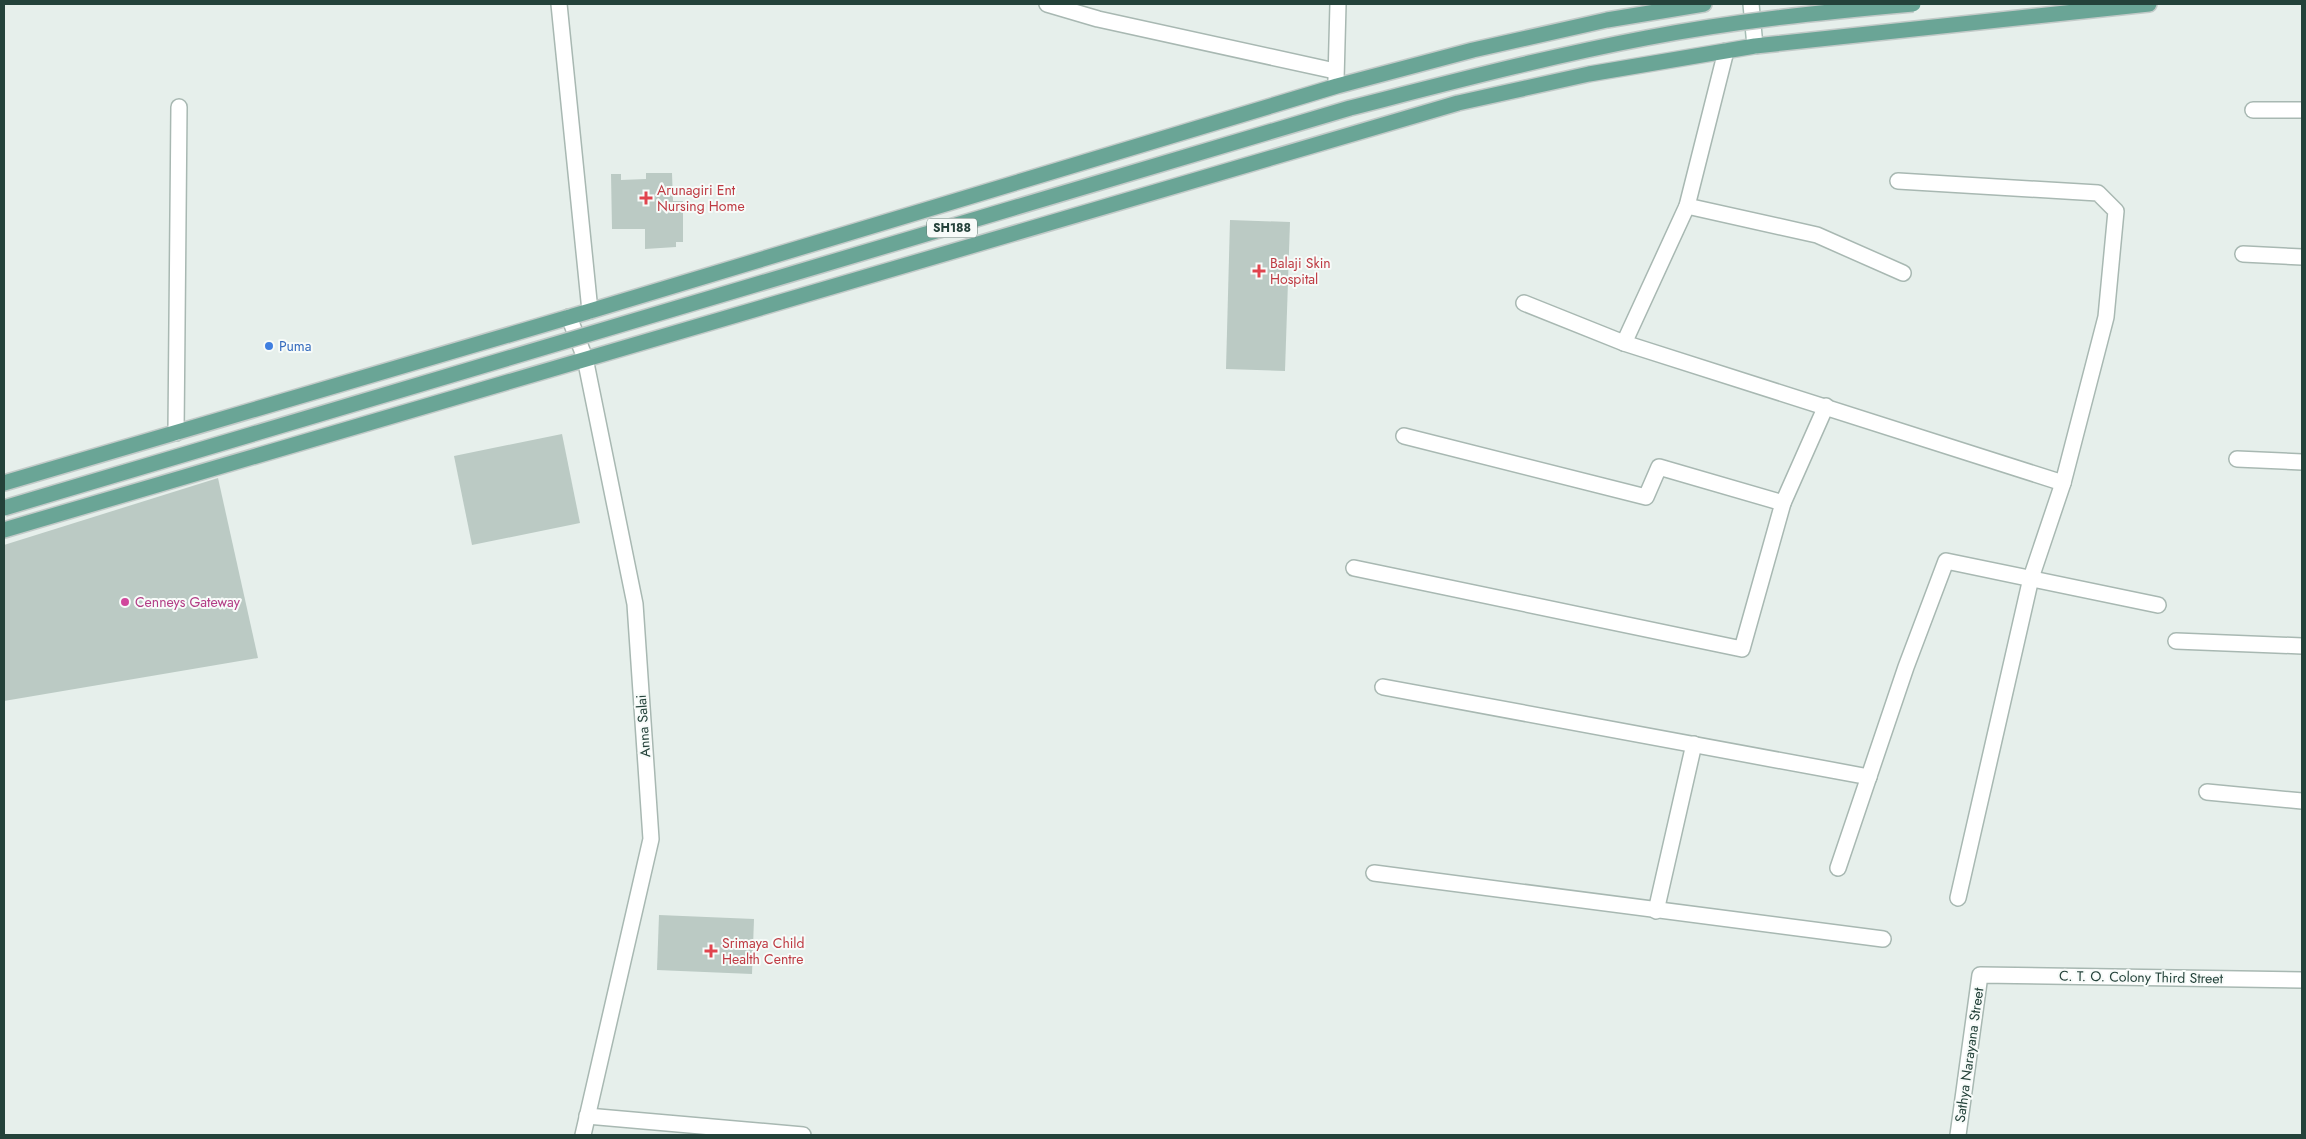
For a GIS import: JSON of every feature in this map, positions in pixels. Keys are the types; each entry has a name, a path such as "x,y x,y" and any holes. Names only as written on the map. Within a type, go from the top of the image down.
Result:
{"main road":[{"path":"4,483 590,311 1337,86 1473,50 1607,20 1704,4"},
{"name":"SH188","path":"4,508 1360,106 1463,79 1645,38 1798,15 1913,4"},
{"path":"4,530 1458,103 1589,74 1726,50 2149,4"}],"street":[{"path":"559,4 590,311"},
{"path":"1047,4 1098,19 1335,71"},
{"path":"1337,86 1335,71 1338,4"},
{"path":"1751,4 1755,46"},
{"path":"1624,343 1687,206 1726,50"},
{"path":"176,433 179,106"},
{"path":"2253,110 2302,110"},
{"path":"1898,181 2098,193 2116,211 2106,317 2063,483 2031,578 1958,898"},
{"path":"1687,206 1817,236 1903,273"},
{"path":"2243,254 2302,257"},
{"path":"1524,303 1624,343 2063,483"},
{"name":"Anna Salai","path":"569,317 585,358 635,604 651,839 583,1135"},
{"path":"1354,568 1742,649 1783,504 1826,406"},
{"path":"1404,436 1646,496 1659,467 1783,504"},
{"path":"2236,459 2302,462"},
{"path":"1838,868 1906,667 1946,561 2158,605"},
{"path":"2176,641 2302,646"},
{"path":"1383,686 1869,777"},
{"path":"1656,911 1694,744"},
{"path":"2207,792 2302,801"},
{"path":"1374,873 1883,939"},
{"name":"C. T. O. Colony Third Street","path":"1980,975 2302,980"},
{"name":"Sathya Narayana Street","path":"1958,1135 1980,975"},
{"path":"587,1116 803,1135"}],"building":[{"path":"646,173 672,173 673,201 683,201 683,242 676,242 676,247 645,249 645,229 612,229 611,174 621,174 621,180 646,179"},
{"path":"1230,220 1290,222 1285,371 1226,369"},
{"path":"562,434 580,523 472,545 454,456"},
{"name":"Cenneys Gateway","path":"218,478 258,658 4,701 4,545"},
{"path":"659,915 754,919 752,974 657,970"}],"place":[{"name":"Arunagiri Ent Nursing Home","path":"646,198"},
{"name":"Balaji Skin Hospital","path":"1259,271"},
{"name":"Puma","path":"269,346"},
{"name":"Cenneys Gateway","path":"125,602"},
{"name":"Srimaya Child Health Centre","path":"711,951"}]}
